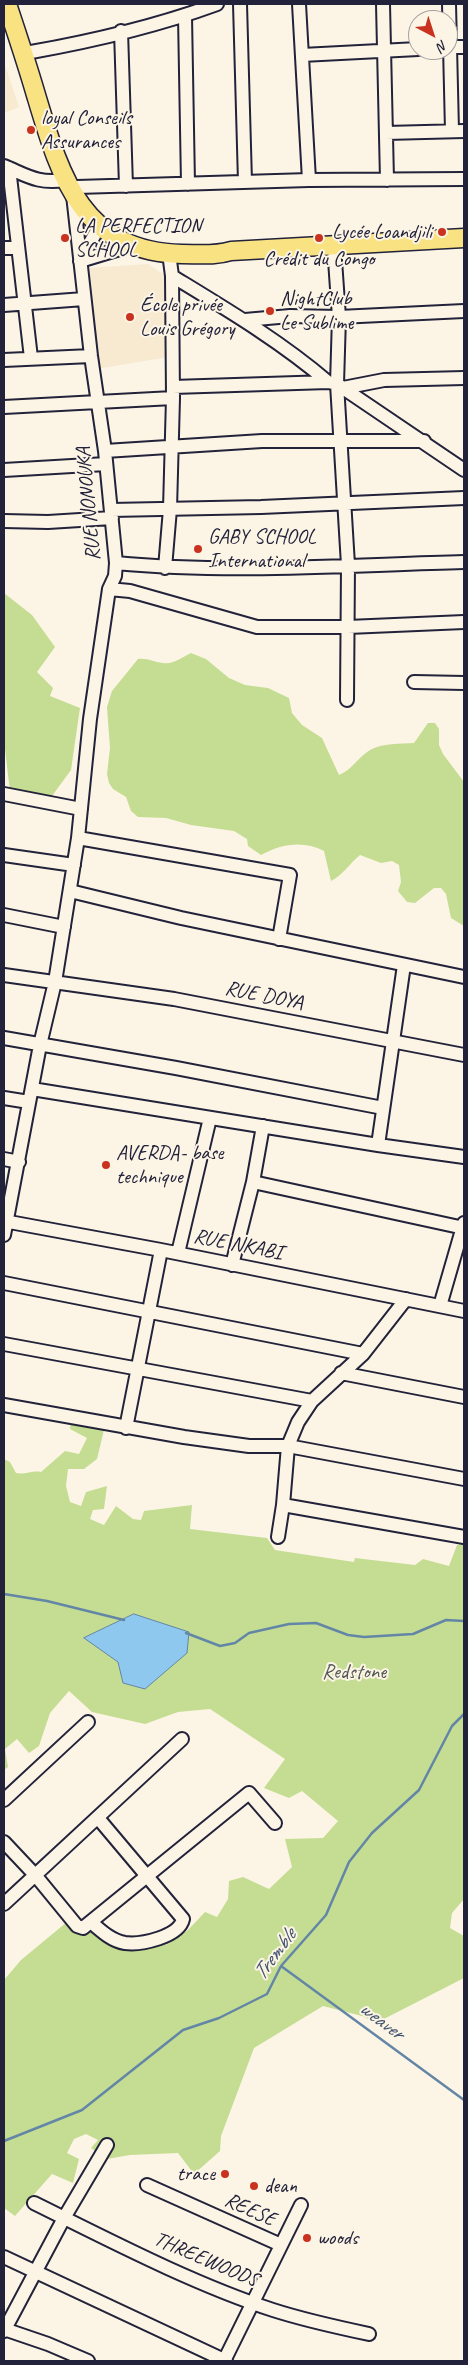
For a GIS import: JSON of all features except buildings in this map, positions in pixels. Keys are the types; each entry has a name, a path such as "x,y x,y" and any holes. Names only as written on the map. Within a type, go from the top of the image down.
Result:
{"highway":[{"path":"7,4 71,187 100,225 133,245 169,254 220,254 231,251 464,238"},
{"path":"17,4 66,163 71,187 100,218 132,237 158,247 222,249 231,251"}],"street":[{"path":"31,52 72,45 185,16 216,4"},
{"path":"240,4 245,182"},
{"path":"299,4 309,180"},
{"path":"382,4 385,50 387,180"},
{"path":"185,16 188,184"},
{"path":"121,31 126,186"},
{"path":"302,56 408,49"},
{"path":"386,133 458,131 450,60"},
{"path":"31,358 26,304 6,167 47,183 71,187 309,180 464,179"},
{"name":"RUE NONOUKA","path":"4,1235 40,1045 56,982 78,838 90,719 109,589 115,576 116,563 105,451 91,356 71,187"},
{"path":"80,261 100,225"},
{"path":"80,261 133,245"},
{"path":"334,246 338,317 336,384 348,565 347,700"},
{"path":"4,248 18,248"},
{"path":"166,568 170,509 173,392 172,276 169,254"},
{"path":"172,276 245,320 464,470"},
{"path":"4,305 84,299"},
{"path":"245,320 290,316 338,317 464,311"},
{"path":"4,360 91,356"},
{"path":"4,407 97,401 173,392 384,380 464,378"},
{"path":"105,451 262,440 424,441"},
{"path":"4,470 106,464"},
{"path":"4,521 48,522 170,509 464,498"},
{"path":"116,563 166,568 464,562"},
{"path":"109,589 130,591 256,627 348,628 464,622"},
{"path":"414,682 464,683"},
{"path":"4,794 81,809"},
{"path":"78,838 290,875 279,939"},
{"path":"4,854 74,866"},
{"path":"70,891 279,939 464,977"},
{"path":"4,915 64,927"},
{"path":"378,1145 404,965"},
{"name":"RUE DOYA","path":"4,975 174,999 464,1055"},
{"path":"4,1038 176,1068 383,1108"},
{"path":"32,1089 378,1145 464,1157"},
{"path":"4,1098 29,1102"},
{"path":"178,1254 210,1118"},
{"path":"232,1265 253,1182 263,1126"},
{"path":"4,1160 19,1162"},
{"path":"253,1182 464,1226 440,1306"},
{"name":"RUE NKABI","path":"5,1222 161,1250 464,1311"},
{"path":"126,1428 161,1250"},
{"path":"4,1283 149,1310 363,1354"},
{"path":"278,1536 283,1505 288,1446 298,1422 312,1401 363,1354 406,1299"},
{"path":"4,1344 312,1401"},
{"path":"341,1373 464,1397"},
{"path":"4,1405 126,1428 249,1446 288,1446 464,1479"},
{"path":"283,1505 464,1537"},
{"path":"4,1800 88,1722"},
{"path":"4,1904 182,1739"},
{"path":"4,1842 36,1876 77,1926 83,1928 92,1923 147,1875 249,1792 275,1823"},
{"path":"92,1923 104,1934 126,1943 144,1941 175,1931 182,1924 183,1918 98,1818"},
{"path":"88,2361 48,2344 4,2330 38,2271 64,2218 108,2145"},
{"name":"REESE","path":"147,2185 281,2246"},
{"name":"THREEWOODS","path":"34,2203 196,2279 254,2303 312,2321 368,2334"},
{"path":"4,2257 38,2271 225,2361 301,2205"}],"shaded area":[{"path":"4,62 19,107 4,113"},
{"name":"École privée Louis Grégory","path":"148,264 166,276 168,357 97,369 89,268"}],"green space":[{"path":"4,593 32,615 55,647 37,672 53,688 50,696 80,708 71,770 52,796 10,792 4,740"},
{"path":"191,653 206,659 229,678 245,685 268,688 289,698 292,713 302,725 322,738 339,775 348,770 370,750 392,744 414,743 428,723 435,723 439,729 439,745 443,754 464,782 464,926 451,918 446,894 441,888 434,888 415,903 407,902 398,891 401,882 399,865 392,861 381,863 360,855 339,876 331,881 324,851 308,845 284,846 261,855 248,846 247,839 234,831 191,825 166,818 138,817 131,811 126,797 113,789 107,774 110,748 107,707 112,691 138,659 170,663"},
{"name":"Redstone","path":"71,1418 97,1424 104,1430 97,1459 84,1469 68,1469 66,1486 70,1502 81,1506 86,1492 107,1486 104,1509 93,1510 90,1519 104,1525 116,1506 133,1519 141,1520 144,1511 192,1505 190,1529 267,1538 275,1550 354,1562 355,1558 415,1565 423,1559 449,1566 457,1545 464,1544 464,1899 452,1913 450,1928 464,1936 464,1978 376,2023 362,2016 323,2006 254,2048 221,2136 220,2151 194,2174 178,2153 130,2155 107,2159 91,2148 98,2140 86,2134 74,2139 67,2153 79,2159 73,2183 52,2174 15,2216 4,2208 4,1980 21,1960 73,1917 124,1945 131,1935 141,1940 166,1945 188,1930 205,1912 217,1917 228,1899 229,1881 243,1877 269,1889 292,1867 285,1839 323,1838 338,1821 302,1791 289,1798 264,1788 285,1759 210,1709 178,1712 145,1724 92,1712 69,1691 50,1713 39,1746 29,1753 17,1739 5,1749 8,1767 4,1770 4,1459 10,1462 16,1473 41,1472 65,1451 79,1454 87,1438 70,1429"}],"water":[{"path":"134,1614 189,1632 187,1653 145,1689 123,1683 118,1662 84,1638"}],"waterway":[{"path":"4,1594 47,1601 124,1620"},
{"path":"186,1633 220,1646 235,1643 249,1633 289,1624 316,1623 348,1635 364,1637 413,1634 446,1620 464,1621"},
{"name":"Tremble","path":"4,2141 82,2110 183,2030 219,2018 267,1994 281,1966 326,1915 349,1862 372,1833 419,1790 452,1726 464,1714"},
{"name":"weaver","path":"281,1966 464,2100"}],"place":[{"name":"loyal Conseils Assurances","path":"31,130"},
{"name":"Lycée Loandjili","path":"442,232"},
{"name":"LA PERFECTION SCHOOL","path":"65,238"},
{"name":"Crédit du Congo","path":"319,238"},
{"name":"NightClub Le Sublime","path":"270,311"},
{"name":"École privée Louis Grégory","path":"130,317"},
{"name":"GABY SCHOOL International","path":"198,549"},
{"name":"AVERDA- base technique","path":"106,1165"},
{"name":"trace","path":"225,2174"},
{"name":"dean","path":"254,2186"},
{"name":"woods","path":"307,2238"}]}
